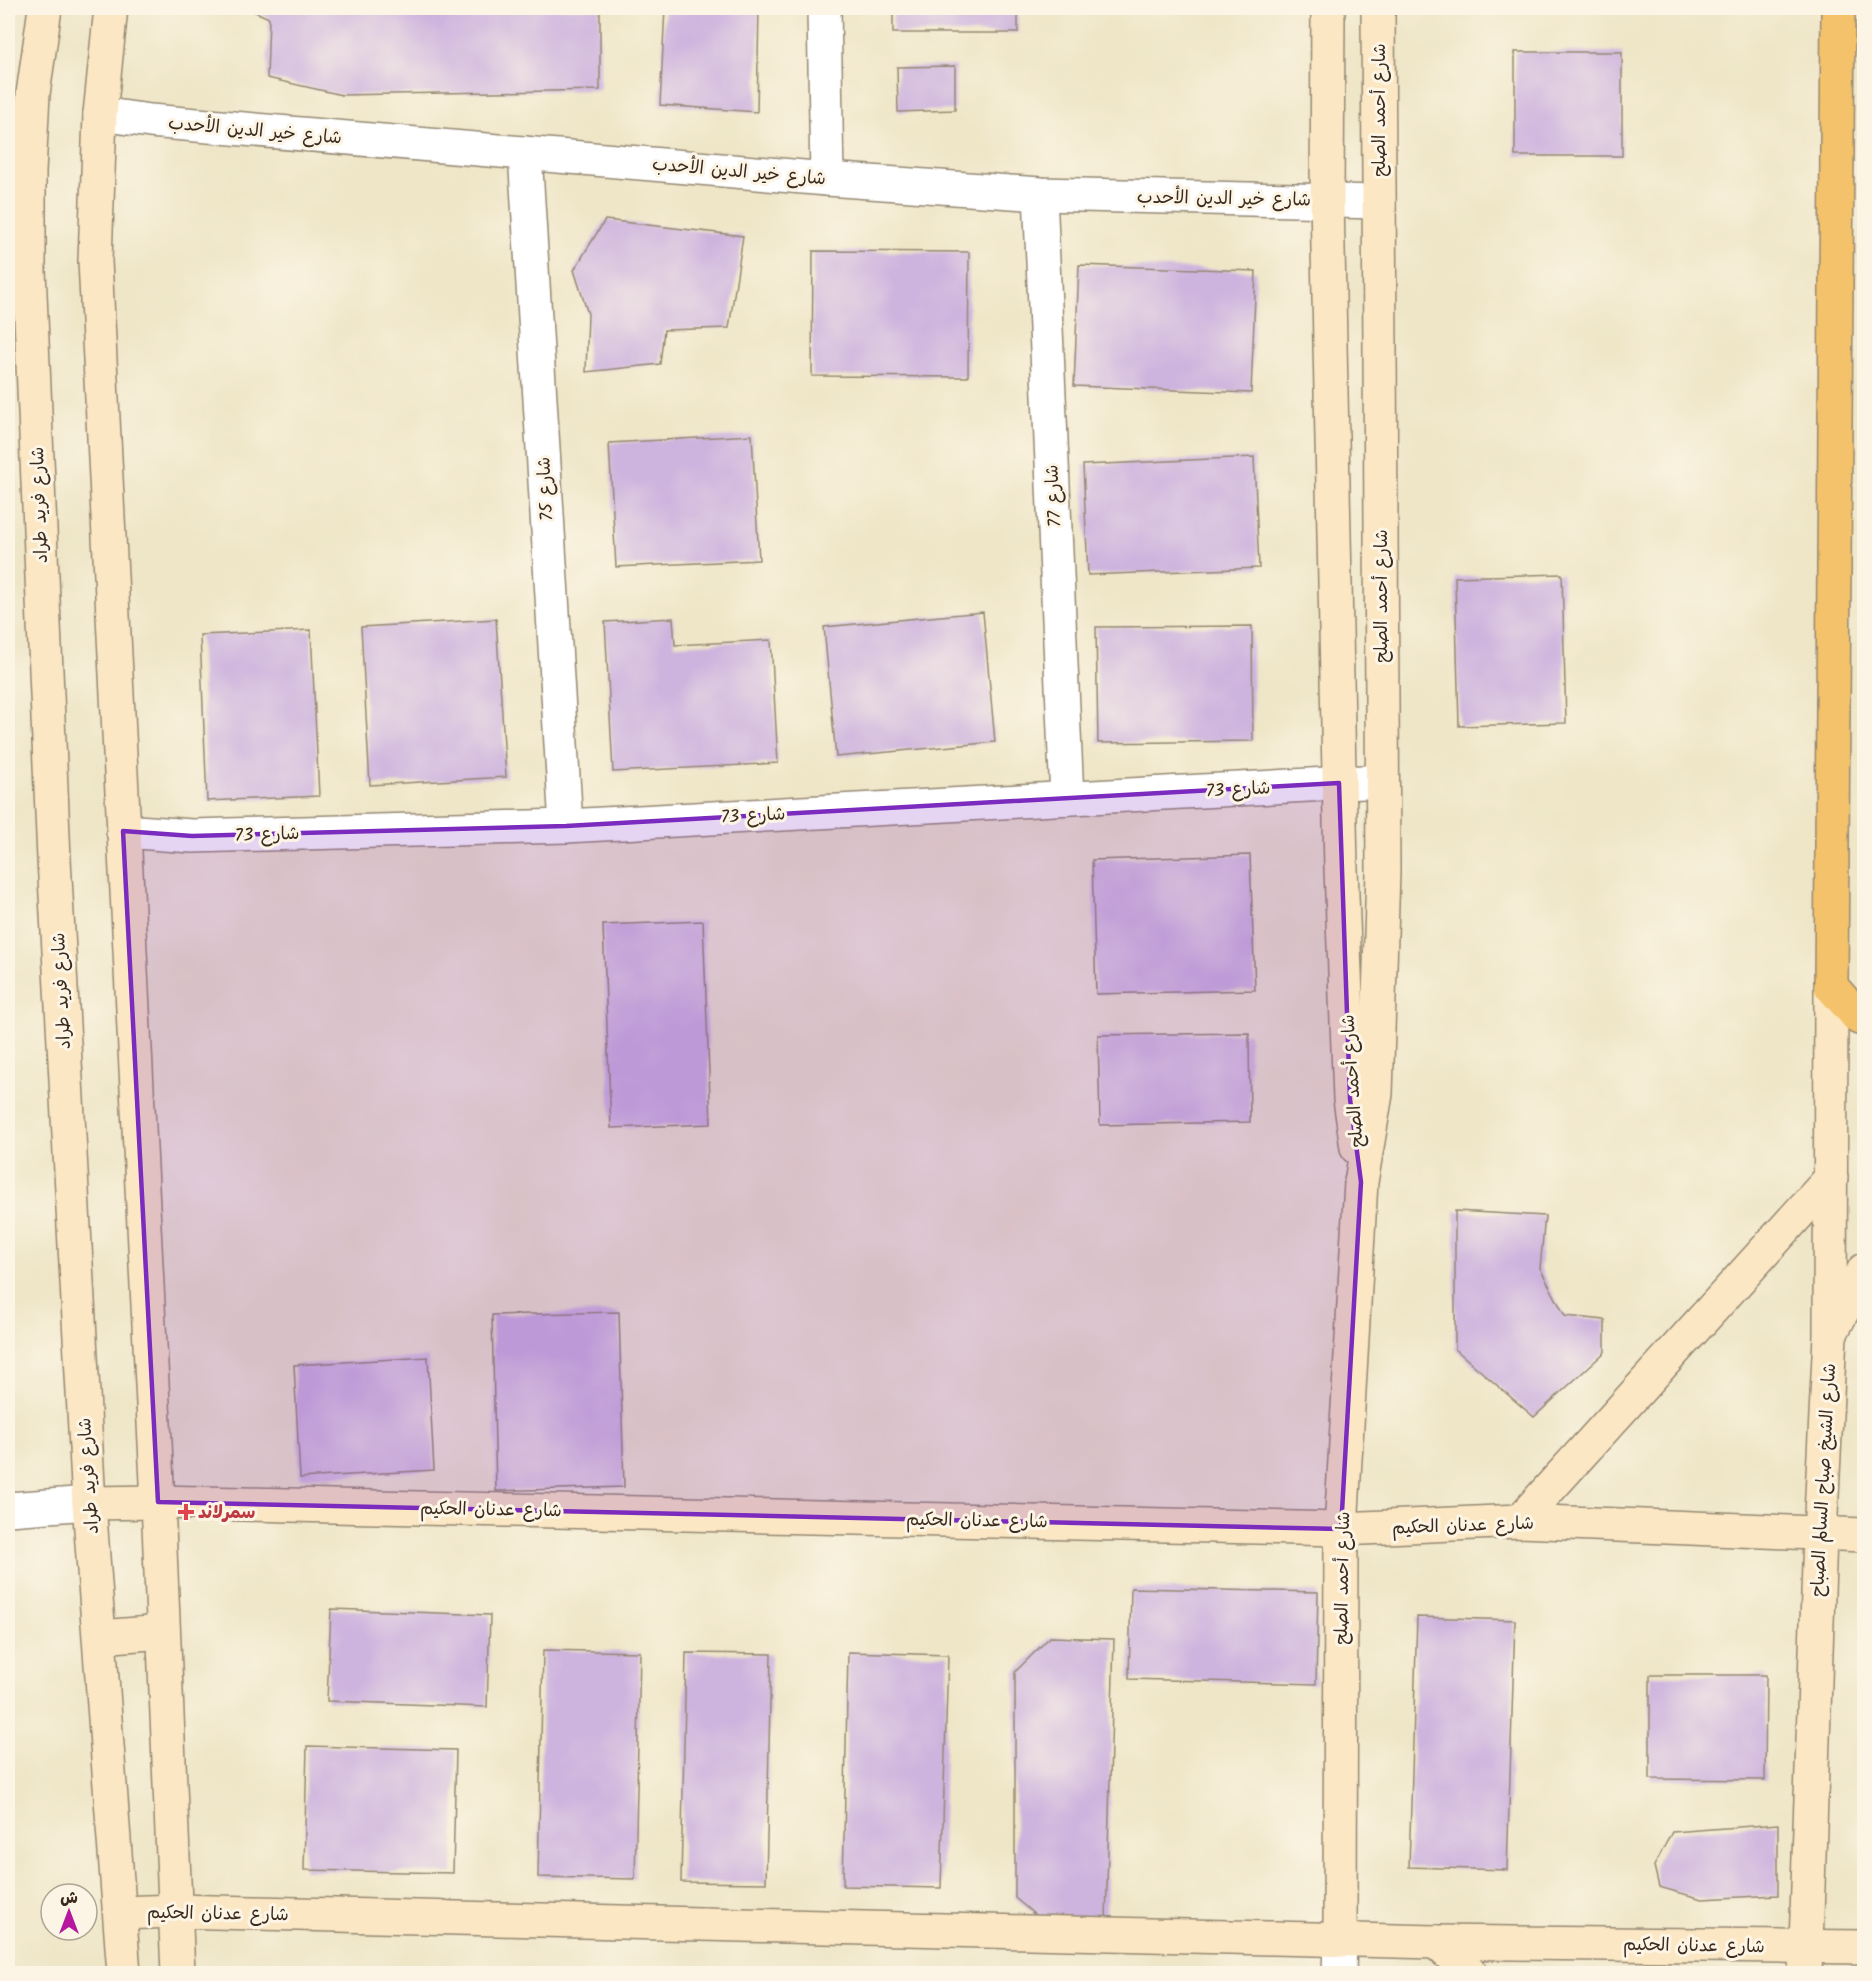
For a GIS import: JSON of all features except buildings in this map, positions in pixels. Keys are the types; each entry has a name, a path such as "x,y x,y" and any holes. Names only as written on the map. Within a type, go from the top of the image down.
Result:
{"highway":[{"path":"1838,8 1831,986 1859,1018 1864,1019"}],"street":[{"name":"شارع فريد طراد","path":"45,8 32,116 29,270 54,859 89,1503 124,1974"},
{"path":"111,8 100,114 95,261 158,1502 178,1974"},
{"path":"824,8 827,179"},
{"name":"شارع أحمد الصلح","path":"1328,8 1327,200 1339,783 1350,1099 1361,1182"},
{"name":"شارع أحمد الصلح","path":"1339,1974 1341,1529 1361,1182 1376,1094 1383,872 1378,8"},
{"name":"شارع خير الدين الأحدب","path":"100,114 150,122 827,179 1040,194 1379,202"},
{"name":"شارع 75","path":"525,153 566,826"},
{"name":"شارع 77","path":"1040,194 1067,798"},
{"name":"شارع 73","path":"123,831 192,836 566,826 1382,781"},
{"name":"شارع الشيخ صباح السالم الصباح","path":"1805,1960 1820,1535 1830,1335 1831,986"},
{"path":"1520,1521 1831,1178"},
{"path":"1830,1335 1864,1270"},
{"name":"شارع عدنان الحكيم","path":"89,1503 158,1502 1341,1529 1520,1521 1864,1535"},
{"path":"8,1509 89,1503"},
{"path":"100,1638 163,1632"},
{"name":"شارع عدنان الحكيم","path":"120,1913 175,1911 1436,1942 1805,1960 1864,1947"},
{"path":"1436,1942 1472,1974"}],"highlighted area":[{"path":"1339,783 1350,1099 1361,1182 1341,1529 158,1502 123,831 192,836 566,826"}],"place":[{"name":"سمرلاند","path":"186,1512"}]}
